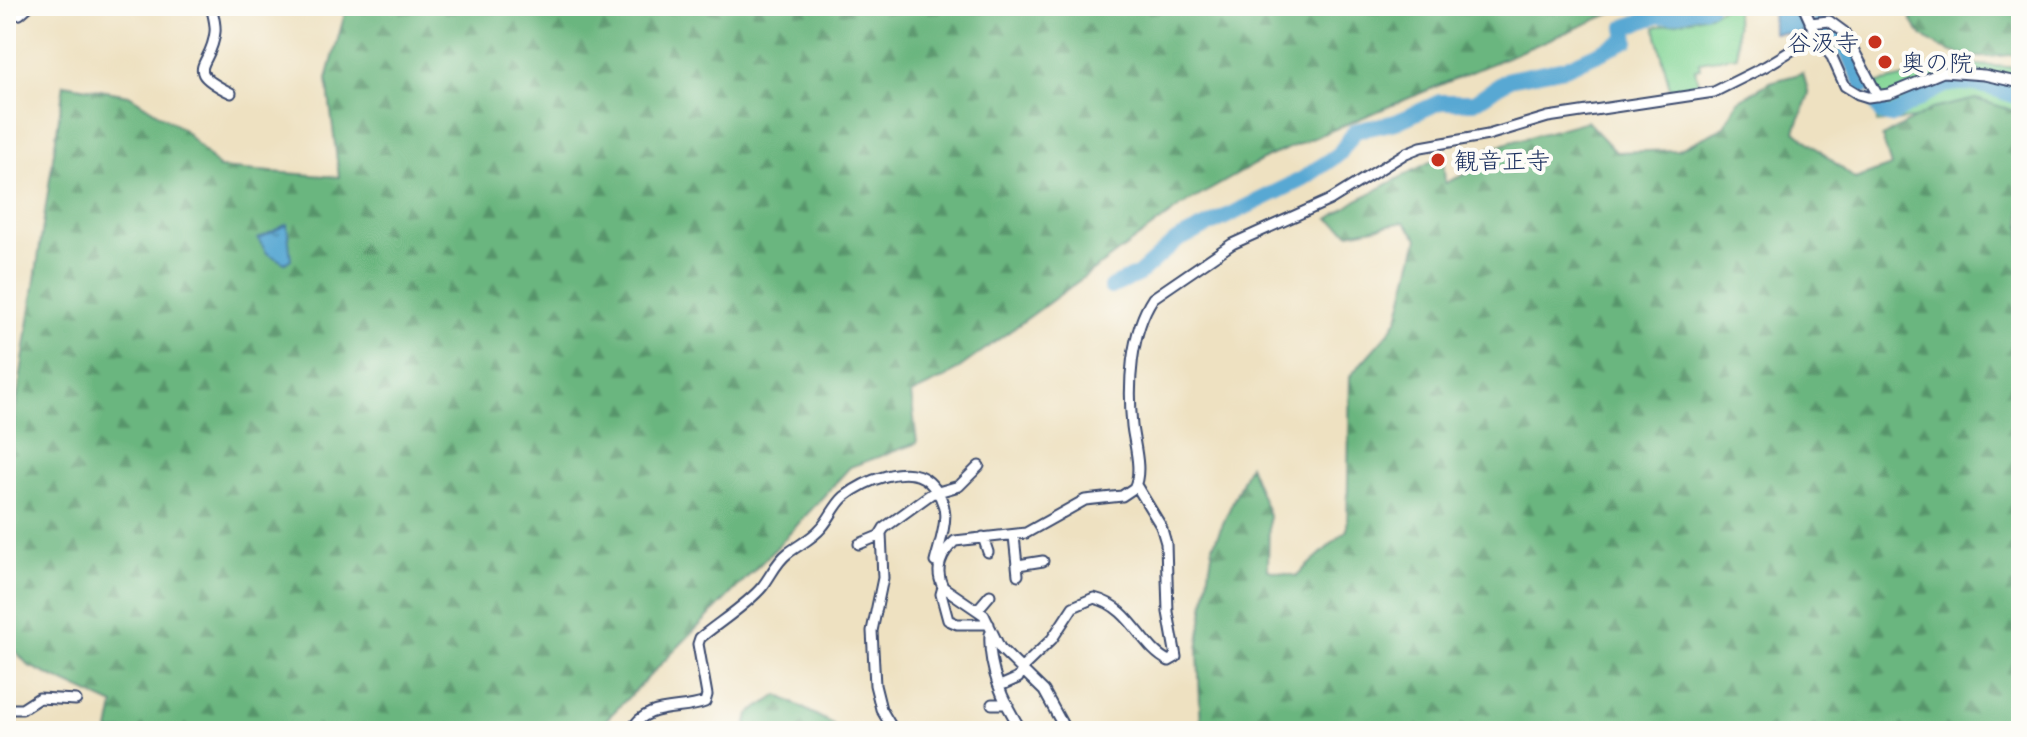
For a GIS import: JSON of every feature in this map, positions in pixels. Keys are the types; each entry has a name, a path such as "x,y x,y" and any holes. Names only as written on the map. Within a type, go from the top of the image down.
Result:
{"main road":[{"path":"6,34 9,11"}],"street":[{"path":"9,11 20,14 29,6"},
{"path":"211,6 216,30 201,65 202,70 214,85 231,93"},
{"path":"1803,6 1845,86 1868,97 1895,92 1943,72 1984,75 2021,83"},
{"path":"1810,23 1829,21 1844,32 1878,96"},
{"path":"990,627 957,624 948,620 941,594 939,565 947,548 955,541 1026,533 1085,500 1122,496 1136,485 1138,475 1131,398 1138,330 1153,298 1195,267 1232,244 1330,200 1421,147 1488,135 1548,117 1714,92 1818,39"},
{"path":"894,731 881,709 875,685 872,631 883,578 881,535 884,528 938,492 959,486 979,466"},
{"path":"631,731 637,721 646,715 662,709 696,706 705,702 707,695 698,644 700,638 762,587 786,554 816,533 846,496 871,483 905,473 919,474 944,501 945,516 933,572 935,579 951,595 978,609 1000,648 1044,691 1066,731"},
{"path":"1000,686 1018,678 1052,639 1073,607 1094,598 1118,610 1137,627 1160,656 1169,661 1176,657 1168,612 1166,543 1161,526 1136,485"},
{"path":"859,544 881,535"},
{"path":"1014,536 1018,570 1043,561"},
{"path":"983,537 988,552"},
{"path":"978,609 990,595"},
{"path":"990,627 991,665 1022,731"},
{"path":"6,709 22,709 39,698 76,700"},
{"path":"992,704 1008,704"}],"green space":[{"path":"347,6 1629,6 1268,157 1180,207 947,377 911,394 917,443 850,467 779,545 595,731 109,731 114,705 29,666 10,645 6,475 64,84 129,95 184,130 219,168 339,177 327,79"},
{"path":"1725,6 1734,6 1736,10 1737,56 1699,62 1700,68 1695,69 1699,88 1671,93 1655,27 1709,15"},
{"path":"1908,6 2021,6 2021,54 1977,57 1943,48 1923,36 1911,18"},
{"path":"1945,63 2021,68 2021,124 2004,109 1877,123 1875,84"},
{"path":"1803,73 1809,94 1795,131 1855,179 1891,166 1882,137 1932,109 1976,99 2021,113 2021,731 1201,731 1198,649 1213,546 1249,465 1269,515 1268,570 1296,576 1347,530 1350,376 1398,318 1418,238 1404,222 1350,233 1329,219 1357,200 1443,155 1445,183 1482,167 1489,148 1587,121 1616,152 1678,150 1723,128 1738,101 1770,82"},
{"path":"778,695 833,724 839,731 745,731 749,714"}],"water":[{"path":"1772,6 1788,7 1798,17 1806,33 1773,33"},
{"path":"287,224 291,259 285,263 267,253 258,239"}],"waterway":[{"path":"1111,287 1139,274 1176,241 1301,180 1339,154 1355,131 1396,122 1440,102 1474,102 1509,79 1565,68 1627,40 1625,27 1657,16 1709,6"},
{"path":"1818,25 1837,32 1864,86"},
{"path":"1874,101 1881,113 1890,116 1925,95 1955,83 1984,86 2021,98"}],"place":[{"name":"谷汲寺","path":"1875,42"},
{"name":"奥の院","path":"1885,62"},
{"name":"観音正寺","path":"1438,160"}]}
